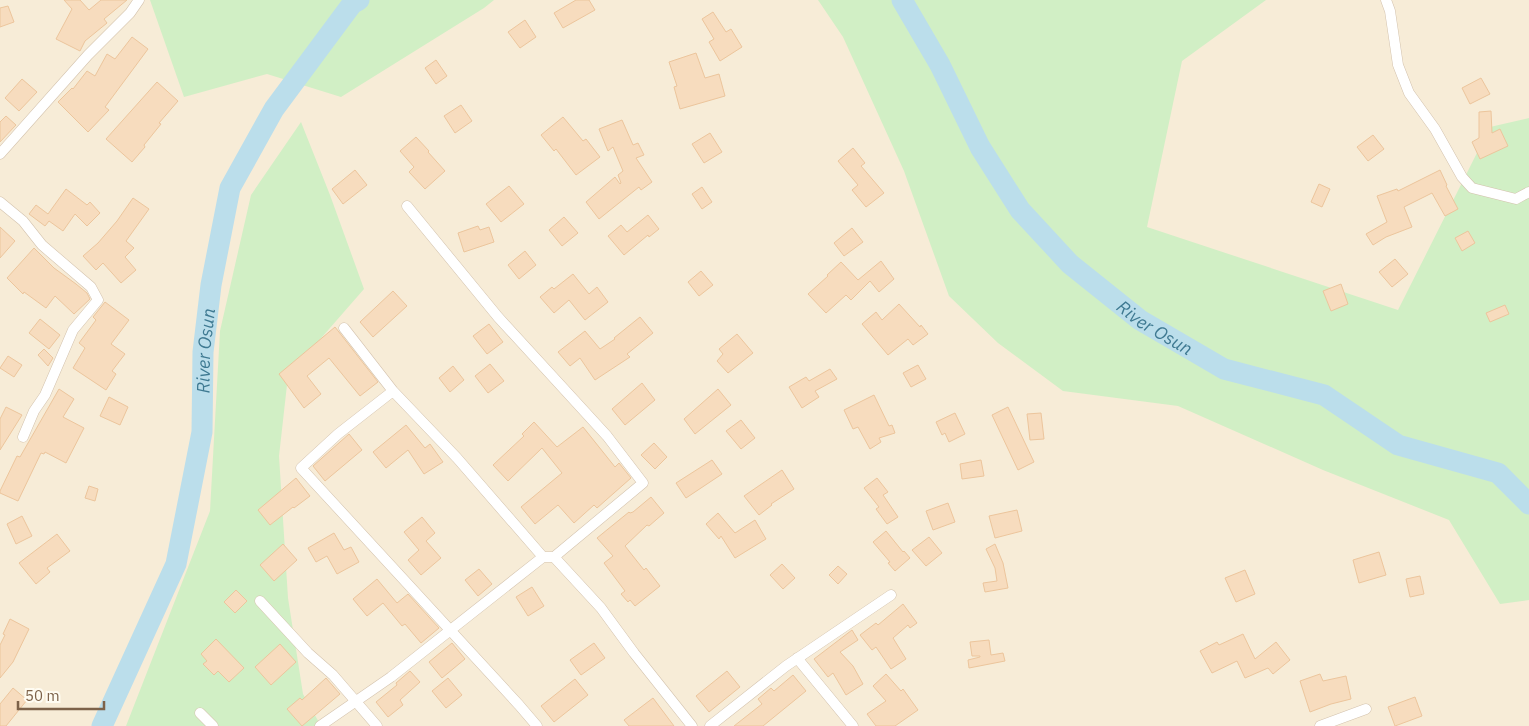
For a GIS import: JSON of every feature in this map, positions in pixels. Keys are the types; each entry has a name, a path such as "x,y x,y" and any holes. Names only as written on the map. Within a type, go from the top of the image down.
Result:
{"street":[{"path":"0,154 88,55 130,13 139,0"},
{"path":"1386,0 1390,11 1398,65 1409,94 1435,129 1462,178 1472,188 1516,199 1529,192"},
{"path":"0,202 23,221 42,245 91,286 98,300 73,330 45,394 34,412 23,437"},
{"path":"320,726 391,677 542,557 554,557 643,483 607,436 498,317 407,206"},
{"path":"344,328 392,391 457,458 542,557"},
{"path":"392,391 338,434 301,468 536,726"},
{"path":"554,557 601,608 692,726"},
{"path":"710,726 797,658 891,595"},
{"path":"260,601 308,653 333,675 378,726"},
{"path":"797,658 852,726"},
{"path":"1320,726 1366,709"},
{"path":"200,713 213,726"}],"shaded area":[{"path":"0,0 1529,0 1529,726 0,726"}],"green space":[{"path":"150,0 494,0 341,97 267,74 184,97"},
{"path":"818,0 1266,0 1182,61 1147,227 1398,310 1490,127 1529,118 1529,600 1500,604 1449,520 1323,470 1178,406 1063,391 998,343 949,296 904,171 843,37"},
{"path":"301,122 364,289 288,376 279,456 288,598 303,694 321,726 126,726 210,511 220,331 251,195"}],"building":[{"path":"64,0 80,0 89,10 101,0 127,0 104,19 107,23 85,41 80,51 56,39 72,9"},
{"path":"576,0 589,0 595,10 563,28 554,13"},
{"path":"8,6 14,22 0,27 0,8"},
{"path":"713,12 726,32 731,29 742,47 720,61 709,42 714,39 702,19"},
{"path":"525,20 536,37 520,48 508,32"},
{"path":"132,37 148,49 105,107 109,110 88,132 58,102 73,89 87,71 95,76 107,54 115,59"},
{"path":"696,53 705,78 719,74 725,96 680,109 674,87 677,86 669,62"},
{"path":"436,60 447,76 436,84 425,68"},
{"path":"1481,78 1490,94 1470,104 1462,88"},
{"path":"22,79 37,92 19,111 5,98"},
{"path":"157,82 178,101 159,123 161,124 132,162 106,139"},
{"path":"461,105 472,121 455,133 444,116"},
{"path":"1491,111 1492,133 1500,129 1508,146 1480,159 1472,142 1479,138 1479,112"},
{"path":"6,116 16,125 0,142 0,122"},
{"path":"563,117 583,141 586,139 600,157 576,175 556,149 554,151 541,135"},
{"path":"622,120 633,145 638,143 644,155 636,158 652,182 641,190 639,187 599,219 586,202 615,177 620,184 618,175 623,171 613,147 608,151 599,129"},
{"path":"710,133 722,152 704,163 692,144"},
{"path":"1373,135 1384,149 1368,161 1357,147"},
{"path":"416,137 445,171 425,189 409,172 414,167 400,151"},
{"path":"853,148 865,163 861,166 884,193 866,207 852,190 858,185 838,161"},
{"path":"355,170 367,185 343,204 332,189"},
{"path":"1440,170 1458,209 1445,216 1432,193 1404,207 1412,227 1386,237 1373,245 1366,234 1387,222 1377,196 1397,189 1398,191"},
{"path":"1319,184 1330,189 1322,207 1311,202"},
{"path":"509,186 524,204 501,222 486,204"},
{"path":"702,187 712,202 702,209 692,194"},
{"path":"66,189 87,205 90,202 100,213 87,226 75,214 63,231 49,221 45,226 29,214 36,205 48,214"},
{"path":"133,198 149,209 126,241 134,248 125,257 136,270 121,283 103,263 96,270 83,256 98,243 117,221"},
{"path":"648,215 659,229 649,237 648,235 624,255 608,236 621,225 627,232"},
{"path":"564,217 578,233 562,246 549,230"},
{"path":"478,226 480,230 489,227 494,242 464,252 458,233"},
{"path":"0,227 15,241 0,258"},
{"path":"852,228 863,242 844,256 834,243"},
{"path":"1468,231 1475,243 1462,251 1455,238"},
{"path":"34,248 54,268 87,293 90,299 74,314 55,296 46,308 24,292 23,294 7,278"},
{"path":"525,251 536,265 519,279 508,265"},
{"path":"1395,259 1408,274 1392,287 1379,272"},
{"path":"881,261 894,279 879,292 870,281 851,300 846,295 826,313 808,294 841,262 858,280"},
{"path":"701,271 713,285 699,296 688,282"},
{"path":"573,274 589,294 597,287 608,302 585,320 569,300 554,313 540,297"},
{"path":"1341,284 1348,304 1331,311 1323,291"},
{"path":"393,291 407,306 373,337 360,322"},
{"path":"105,302 129,320 111,344 125,354 112,371 116,374 106,390 73,368 85,348 79,343 96,320 93,317"},
{"path":"899,304 928,334 913,345 908,339 888,355 862,324 876,312 882,320"},
{"path":"1505,305 1509,314 1490,322 1486,313"},
{"path":"640,317 653,333 627,354 630,357 595,380 580,358 570,366 558,352 585,331 600,349 615,339"},
{"path":"40,319 60,335 49,349 29,333"},
{"path":"489,324 503,342 487,354 473,336"},
{"path":"335,327 378,382 360,396 329,358 307,376 321,394 304,408 279,374"},
{"path":"737,334 753,353 728,373 717,361 723,354 719,349"},
{"path":"44,349 53,358 48,366 38,355"},
{"path":"8,356 22,365 14,377 0,368"},
{"path":"490,364 504,381 488,393 475,376"},
{"path":"918,365 926,379 911,387 903,373"},
{"path":"453,366 464,380 450,392 439,378"},
{"path":"830,369 837,379 815,391 819,397 802,408 789,387 806,377 809,381"},
{"path":"642,383 655,400 625,425 612,409"},
{"path":"59,389 74,399 63,417 84,428 66,463 45,452 44,454 41,453 18,501 0,493 17,456 20,457"},
{"path":"718,389 731,405 695,434 684,419"},
{"path":"874,395 889,426 892,425 895,433 879,438 881,442 870,449 858,427 853,429 844,410"},
{"path":"109,397 128,407 120,425 100,416"},
{"path":"6,407 22,415 0,450 0,419"},
{"path":"1008,407 1034,462 1018,470 992,415"},
{"path":"955,413 965,434 949,442 945,433 942,435 936,422"},
{"path":"1041,413 1044,439 1030,440 1027,414"},
{"path":"741,420 755,438 741,449 726,431"},
{"path":"534,422 557,447 583,427 615,467 619,463 631,478 597,508 594,505 574,523 558,505 535,524 521,507 562,473 542,448 508,481 493,465 524,436 522,434"},
{"path":"406,425 425,448 430,444 443,462 424,474 408,450 386,468 373,452"},
{"path":"349,434 362,450 325,481 313,466"},
{"path":"654,443 667,457 655,469 641,455"},
{"path":"712,460 722,474 686,498 676,483"},
{"path":"981,460 984,476 962,479 960,464"},
{"path":"782,470 794,489 771,504 759,515 744,496"},
{"path":"296,478 310,496 270,525 258,510"},
{"path":"877,478 888,492 883,495 898,517 887,524 876,509 879,507 864,488"},
{"path":"89,486 98,489 95,501 85,498"},
{"path":"651,497 664,513 649,526 647,525 625,546 644,570 646,568 660,586 635,606 630,600 628,602 621,594 625,591 604,563 613,556 597,538"},
{"path":"948,503 955,522 933,530 926,511"},
{"path":"1017,510 1022,531 995,538 989,516"},
{"path":"718,513 735,533 755,520 766,539 735,558 721,536 719,539 706,524"},
{"path":"22,516 32,536 16,544 7,524"},
{"path":"422,517 435,533 426,541 441,558 421,575 408,560 419,550 404,532"},
{"path":"886,531 910,558 895,571 873,542"},
{"path":"334,533 344,550 351,547 359,562 337,574 327,556 316,562 308,548"},
{"path":"57,534 70,551 47,568 50,572 36,584 19,563"},
{"path":"929,537 942,553 926,566 912,550"},
{"path":"283,544 297,560 274,581 260,565"},
{"path":"995,544 1003,563 1008,588 985,592 983,583 997,581 995,568 986,549"},
{"path":"1379,552 1386,575 1359,583 1353,560"},
{"path":"782,564 795,578 783,589 770,575"},
{"path":"838,566 847,574 838,584 829,575"},
{"path":"479,569 492,584 478,596 465,580"},
{"path":"1245,570 1255,594 1236,602 1225,578"},
{"path":"1420,576 1424,594 1410,597 1406,579"},
{"path":"377,579 397,603 408,594 439,628 421,643 405,624 402,626 383,603 367,616 353,599"},
{"path":"532,587 544,606 528,616 516,597"},
{"path":"236,590 247,601 235,613 224,602"},
{"path":"903,604 917,623 910,628 908,625 893,638 906,659 891,669 876,647 872,650 860,635 876,623 878,625"},
{"path":"10,619 29,629 13,662 0,678 0,645"},
{"path":"852,630 858,640 840,652 853,666 863,684 846,695 833,673 828,677 814,659"},
{"path":"1243,634 1255,659 1276,642 1290,660 1273,674 1268,668 1245,678 1237,661 1212,673 1200,651 1217,642 1219,645"},
{"path":"216,639 244,668 229,682 218,671 214,675 203,664 207,661 201,654"},
{"path":"989,640 991,655 1003,653 1005,661 969,668 968,660 980,657 972,656 970,642"},
{"path":"452,643 465,659 442,678 429,662"},
{"path":"594,643 605,658 581,675 570,660"},
{"path":"280,644 296,662 271,685 255,667"},
{"path":"410,671 420,682 400,700 403,705 388,717 376,702 397,685 396,683"},
{"path":"727,671 740,687 709,712 696,696"},
{"path":"886,674 901,691 903,689 918,710 895,726 876,726 867,714 886,701 873,686"},
{"path":"1320,674 1323,681 1346,676 1351,699 1310,712 1300,681"},
{"path":"793,675 806,691 763,726 734,726 762,704 758,699 771,688 774,691"},
{"path":"326,678 340,694 302,726 287,709 300,698 302,700"},
{"path":"448,678 462,695 446,708 432,691"},
{"path":"575,679 588,695 554,722 541,706"},
{"path":"13,688 27,700 6,726 0,726 0,704"},
{"path":"1415,697 1422,716 1395,726 1388,707"},
{"path":"653,698 674,726 629,726 624,720"}],"waterway":[{"name":"River Osun","path":"102,726 176,564 202,432 203,352 211,285 230,188 274,109 352,4 359,0"},
{"name":"River Osun","path":"902,0 940,65 980,147 1020,210 1070,264 1140,320 1224,369 1324,395 1398,445 1498,473 1529,504"}]}
